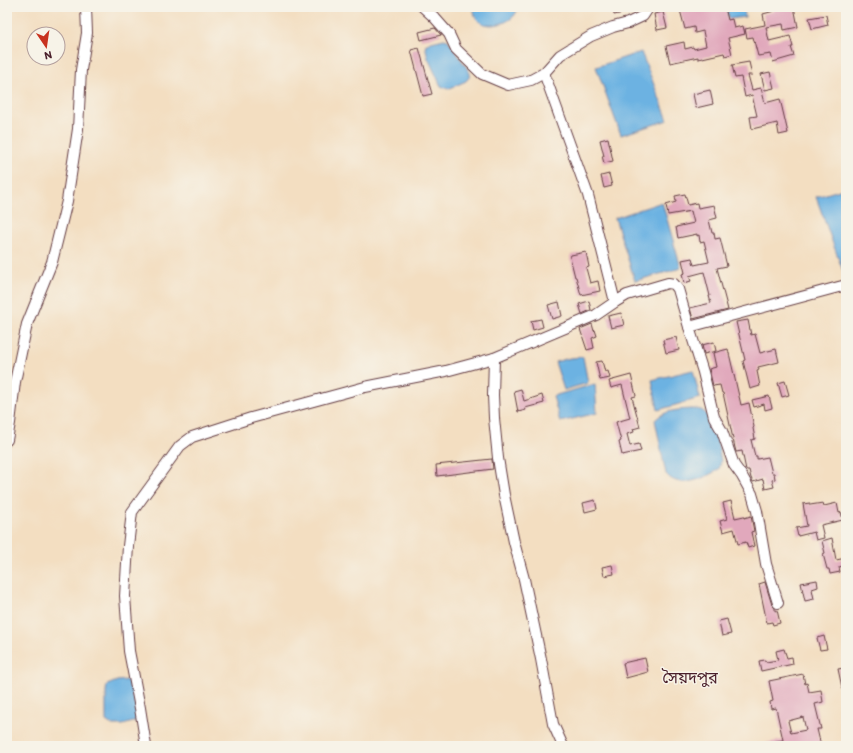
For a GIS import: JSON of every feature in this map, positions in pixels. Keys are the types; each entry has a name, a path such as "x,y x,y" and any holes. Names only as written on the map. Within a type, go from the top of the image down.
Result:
{"street":[{"path":"7,440 15,382 27,324 52,262 67,200 78,129 81,70 88,33 86,7"},
{"path":"423,7 449,34 456,49 482,74 508,85 531,80 544,73 560,54 591,36 613,26 628,23 643,16 649,7"},
{"path":"544,73 588,195 615,302"},
{"path":"146,746 129,651 125,596 132,512 180,446 192,437 251,418 365,387 446,371 494,358 596,315 627,295 668,283 674,284 678,289 714,417 722,431 734,465 752,494 757,511 766,564 778,603"},
{"path":"689,327 846,285"},
{"path":"494,358 494,418 504,496 514,542 526,586 553,724 563,746"}],"water":[{"path":"474,7 517,7 516,13 511,18 496,25 488,25 480,22 475,16"},
{"path":"726,7 744,7 745,17 729,19"},
{"path":"444,39 448,40 470,73 470,76 466,81 448,89 441,86 428,58 425,45"},
{"path":"641,52 668,120 621,135 596,67"},
{"path":"846,188 846,270 843,271 816,197"},
{"path":"662,202 681,268 635,281 615,218"},
{"path":"583,357 588,383 564,390 555,362 570,358"},
{"path":"693,370 700,398 658,410 652,380"},
{"path":"595,384 597,413 560,422 553,396"},
{"path":"691,409 701,410 710,419 716,433 721,461 719,469 708,475 688,482 682,482 670,478 666,474 655,420 667,412"},
{"path":"127,680 137,712 136,721 123,725 112,725 106,721 107,685 117,681"}],"building":[{"path":"620,7 638,7 638,10 614,15 613,9"},
{"path":"694,7 725,7 728,20 732,19 734,28 743,26 745,34 728,38 732,54 725,56 724,53 670,63 666,46 684,42 685,49 693,47 694,49 706,46 703,31 695,33 694,27 685,29 680,10"},
{"path":"773,7 794,7 798,27 784,30 783,24 766,27 769,41 790,36 793,47 791,47 794,56 773,62 771,54 758,56 753,37 747,38 745,29 765,25 763,14 774,11"},
{"path":"663,12 667,28 657,30 654,14"},
{"path":"826,15 828,25 812,29 809,18"},
{"path":"435,28 441,35 421,40 419,32"},
{"path":"419,48 432,94 423,96 411,50"},
{"path":"749,62 752,75 748,75 752,90 761,88 765,103 780,99 788,133 779,135 777,123 752,129 750,117 757,116 752,95 745,97 741,77 735,78 732,65"},
{"path":"770,72 774,88 765,90 761,74"},
{"path":"710,90 713,104 696,108 693,94"},
{"path":"608,138 613,161 604,163 600,140"},
{"path":"609,174 612,186 604,188 601,176"},
{"path":"685,194 688,205 697,203 698,208 714,205 717,218 709,220 715,239 720,238 727,266 717,268 728,310 693,319 690,308 711,303 710,296 704,272 689,276 691,281 684,283 682,274 685,273 682,260 692,258 694,265 709,262 704,241 700,242 699,235 697,236 697,234 678,238 676,227 694,223 691,211 668,215 666,205 676,202 675,196"},
{"path":"586,252 589,267 586,268 590,283 598,281 600,291 581,295 570,257 571,255"},
{"path":"589,301 591,310 582,314 579,304"},
{"path":"559,302 562,316 552,319 548,305"},
{"path":"621,313 624,325 611,328 608,316"},
{"path":"541,319 543,327 533,330 531,321"},
{"path":"748,320 751,335 755,334 760,353 776,349 779,362 758,367 759,370 757,371 760,386 750,389 736,322"},
{"path":"592,324 597,336 592,338 594,348 587,350 580,329"},
{"path":"676,337 679,350 666,353 663,340"},
{"path":"714,342 716,351 704,354 702,345"},
{"path":"728,349 741,405 749,403 754,427 755,439 751,440 755,456 757,456 757,459 768,457 772,473 774,473 775,479 772,480 774,487 765,489 763,479 753,482 749,470 746,470 742,451 736,452 720,385 713,386 709,369 716,367 713,353"},
{"path":"602,361 605,372 608,371 610,378 600,380 596,362"},
{"path":"631,375 636,396 632,397 640,427 633,429 634,432 627,434 630,446 639,444 641,451 622,455 619,442 621,441 616,422 630,418 622,385 611,388 609,381"},
{"path":"785,381 789,395 782,397 778,383"},
{"path":"521,389 524,401 542,395 544,403 525,408 526,410 518,412 514,391"},
{"path":"769,396 772,408 765,410 764,404 754,407 752,400"},
{"path":"492,459 493,469 437,476 436,465"},
{"path":"595,500 597,509 585,512 583,503"},
{"path":"731,501 735,518 751,516 754,531 751,532 754,546 748,548 746,542 738,544 734,529 723,532 720,521 727,519 723,503"},
{"path":"810,503 810,505 823,503 824,506 837,503 839,513 841,512 843,520 821,525 824,538 816,540 814,532 798,536 796,528 807,526 803,504"},
{"path":"832,538 836,560 846,558 846,565 839,567 840,572 830,574 823,554 825,553 822,541"},
{"path":"612,565 614,574 604,576 602,567"},
{"path":"817,580 818,587 812,589 814,599 805,601 801,583"},
{"path":"765,582 772,605 775,608 775,611 777,610 780,623 773,625 772,622 767,623 759,584"},
{"path":"727,619 731,634 722,636 719,621"},
{"path":"824,636 827,649 820,650 817,638"},
{"path":"784,649 787,658 792,657 793,664 761,671 759,661 765,660 766,662 778,660 776,651"},
{"path":"645,658 648,672 626,678 623,663"},
{"path":"844,668 846,674 846,692 843,692 838,669"},
{"path":"803,674 805,684 807,683 809,692 821,690 823,702 815,704 821,729 817,729 821,746 767,746 766,743 783,740 776,708 771,709 770,702 773,701 769,681","holes":["803,717 806,730 791,733 788,721"]}],"district":[{"name":"সৈয়দপুর","path":"690,677"}]}
